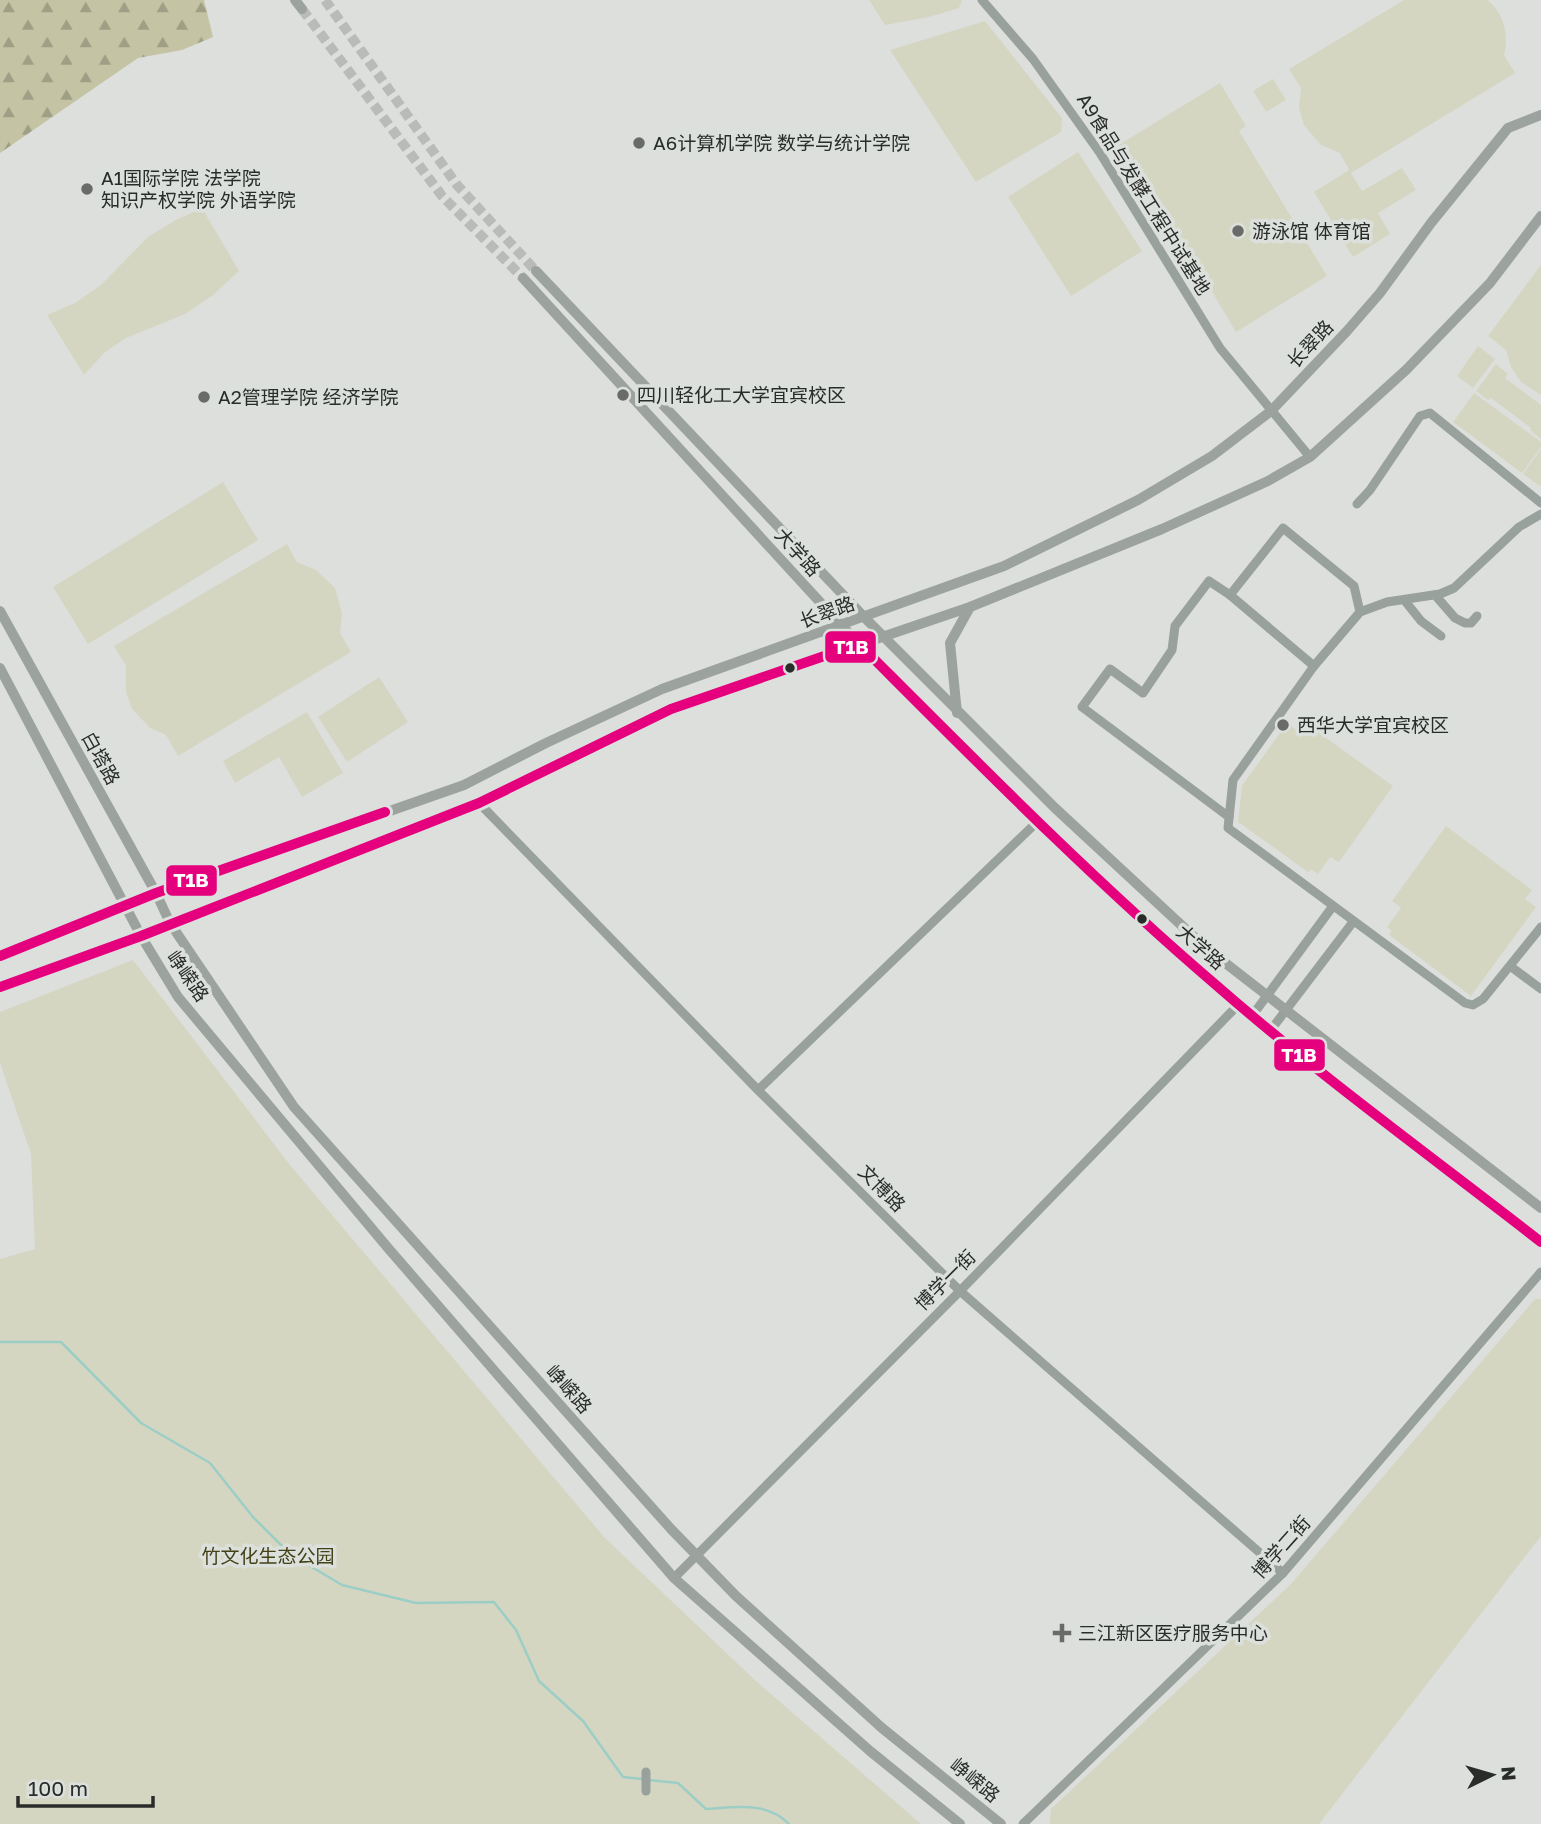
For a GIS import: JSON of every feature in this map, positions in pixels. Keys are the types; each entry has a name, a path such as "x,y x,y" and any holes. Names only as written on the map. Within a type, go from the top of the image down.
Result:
{"main road":[{"name":"长翠路","path":"0,956 156,893 464,785 662,689 1004,566 1138,500 1212,456 1271,411 1380,293 1431,223 1508,128 1541,115"},
{"name":"长翠路","path":"0,987 141,936 480,803 671,709 970,607 1162,529 1268,481 1310,457 1406,370 1490,284 1541,216"},
{"name":"大学路","path":"536,271 864,617 957,713 1055,808 1195,938 1286,1012 1541,1209"},
{"name":"大学路","path":"523,278 841,625 1037,822 1252,1016 1541,1242"},
{"path":"957,713 950,643 970,607"},
{"name":"白塔路","path":"0,611 170,923"},
{"path":"0,668 141,936"},
{"name":"峥嵘路","path":"170,923 294,1107 671,1529 737,1596 882,1728 1001,1824"},
{"name":"峥嵘路","path":"141,936 178,997 397,1259 674,1578 870,1751 960,1824"}],"street":[{"name":"A9食品与发酵工程中试基地","path":"982,0 1033,59 1083,128 1220,348 1310,457"},
{"path":"1357,504 1370,490 1420,416 1430,413 1541,503"},
{"path":"1541,514 1519,527 1454,588 1434,596 1387,602 1360,612 1314,666 1233,780 1228,828 1465,1003 1473,1005 1483,999 1541,927"},
{"path":"1230,595 1283,528 1354,586 1360,612"},
{"path":"1229,817 1083,707 1110,669 1143,693 1172,650 1175,626 1209,581 1230,595 1314,666"},
{"path":"1434,596 1460,622 1471,624 1477,616"},
{"path":"1405,601 1421,621 1441,636"},
{"name":"文博路","path":"480,803 758,1090 960,1291 1283,1573"},
{"path":"758,1090 1037,822"},
{"path":"1252,1016 1334,906"},
{"path":"1270,1031 1353,922"},
{"path":"1510,966 1541,989"},
{"name":"博学一街","path":"674,1578 960,1291 1240,1004"},
{"name":"博学二街","path":"1023,1824 1283,1573 1541,1272"},
{"path":"646,1772 646,1791"}],"green space":[{"path":"0,0 204,0 213,37 182,50 138,58 0,153"},
{"path":"869,0 962,0 959,8 885,25"},
{"path":"1404,0 1488,0 1501,18 1506,40 1504,55 1515,73 1351,173 1362,191 1402,168 1416,190 1378,213 1390,234 1353,257 1314,192 1349,170 1340,153 1321,145 1304,125 1299,108 1301,88 1289,69"},
{"path":"985,21 1062,118 1061,132 976,182 890,50"},
{"path":"1273,79 1286,100 1266,112 1253,91"},
{"name":"游泳馆 体育馆","path":"1220,83 1246,126 1239,131 1327,276 1236,332 1149,186 1143,189 1117,146"},
{"path":"1078,152 1142,251 1071,296 1008,197"},
{"path":"202,208 239,271 213,295 185,314 126,338 104,353 84,375 47,315 75,303 101,285 149,236"},
{"path":"1541,265 1541,395 1521,382 1511,367 1506,350 1488,336"},
{"path":"1478,346 1495,359 1473,388 1457,376"},
{"path":"1496,364 1508,374 1505,378 1541,405 1541,439 1531,428 1491,398 1488,400 1476,391"},
{"path":"1474,393 1541,442 1541,447 1522,473 1453,422"},
{"path":"1541,449 1541,485 1540,486 1523,474"},
{"path":"223,482 258,540 88,644 53,587"},
{"path":"287,544 297,562 316,570 335,588 342,613 340,633 351,652 178,756 166,735 150,728 132,709 126,692 126,666 114,646"},
{"path":"379,677 408,722 347,762 318,717"},
{"path":"307,712 343,773 302,797 279,757 235,783 223,761"},
{"path":"1304,722 1393,786 1339,862 1330,857 1318,874 1311,869 1308,872 1238,822 1242,786 1287,723 1298,731"},
{"path":"1446,826 1532,890 1525,899 1536,907 1471,996 1389,935 1392,931 1387,927 1401,908 1392,901"},
{"name":"竹文化生态公园","path":"133,960 290,1165 605,1538 756,1681 921,1824 0,1824 0,1259 35,1249 31,1154 0,1063 0,1012"},
{"path":"1535,1299 1541,1299 1541,1536 1319,1824 1050,1824 1051,1809 1291,1584"}],"waterway":[{"path":"0,1342 61,1342 141,1423 210,1463 253,1517 290,1554 342,1585 416,1603 494,1602 516,1630 539,1681 583,1721 623,1777 642,1779"},
{"path":"649,1780 678,1783 706,1809 750,1807 771,1812 789,1824"}],"tunnel":[{"path":"325,0 457,185 536,271"},
{"path":"302,9 442,196 523,278"}],"transit line":[{"name":"T1B","path":"0,987 141,936 479,803 671,709 859,644 1034,818 1124,903 1255,1019 1541,1242"},
{"name":"T1B","path":"0,956 156,893 385,812"}],"place":[{"name":"A6计算机学院 数学与统计学院","path":"639,143"},
{"name":"A1国际学院 法学院 知识产权学院 外语学院","path":"87,189"},
{"name":"游泳馆 体育馆","path":"1238,231"},
{"name":"四川轻化工大学宜宾校区","path":"623,395"},
{"name":"A2管理学院 经济学院","path":"204,397"},
{"name":"西华大学宜宾校区","path":"1283,725"},
{"name":"三江新区医疗服务中心","path":"1062,1633"}]}
